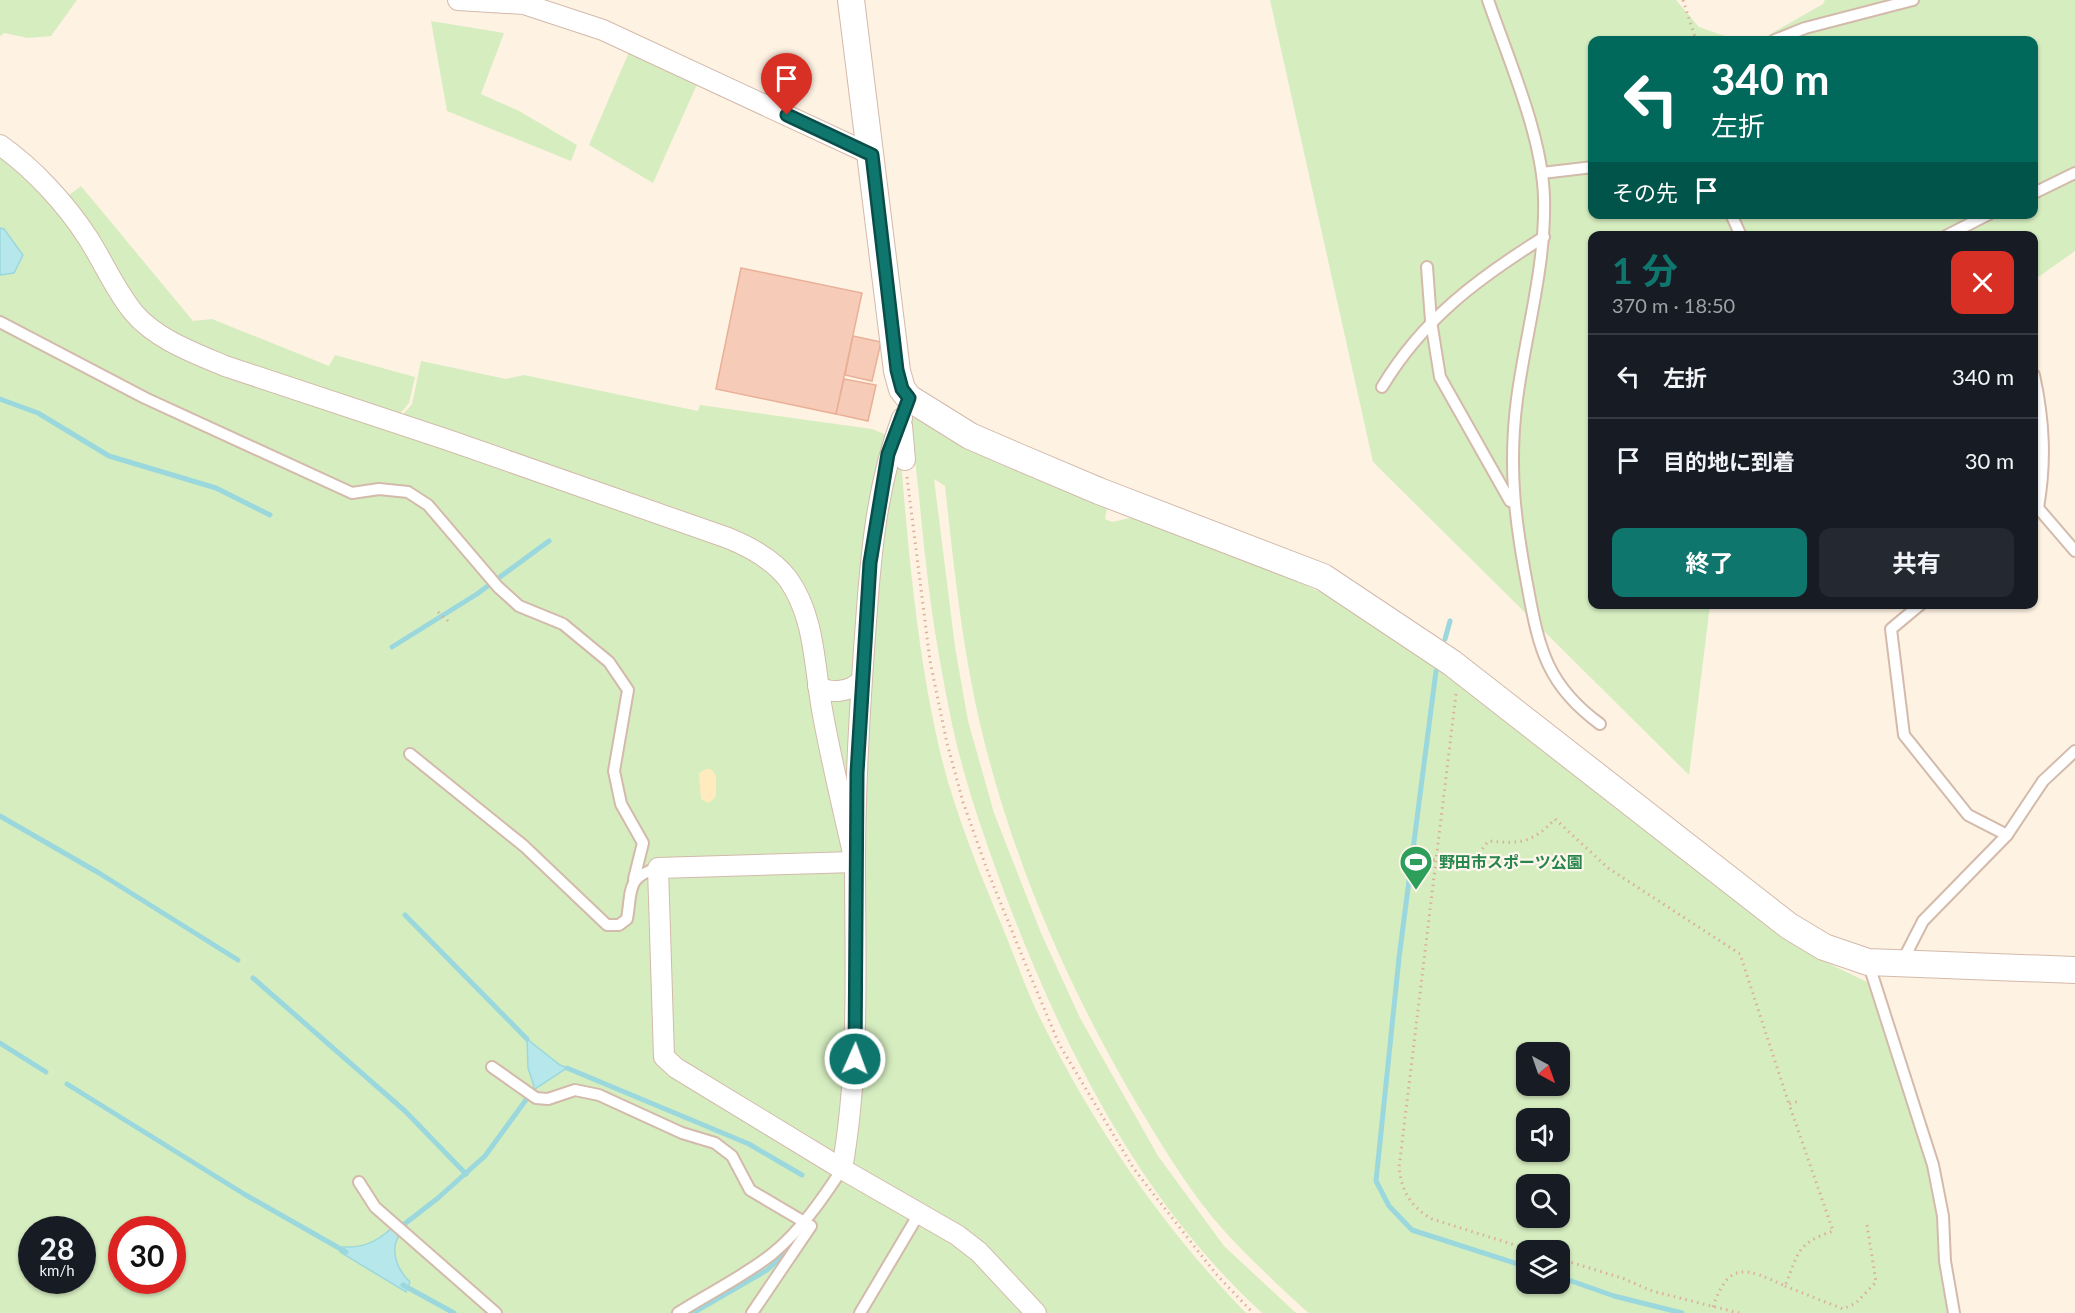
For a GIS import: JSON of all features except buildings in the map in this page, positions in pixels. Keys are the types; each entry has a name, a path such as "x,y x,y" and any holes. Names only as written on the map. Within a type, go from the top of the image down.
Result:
{"street":[{"path":"458,0 524,4 603,30 872,155"},
{"path":"851,0 897,370 905,408 905,460"},
{"path":"0,146 14,155 64,207 88,238 135,314 157,333 191,352 225,366 459,444 749,546 777,567 797,594 811,632 818,686 855,862"},
{"path":"905,408 1099,491 1323,577 1459,668 1789,926 1824,947 1868,962 2075,970"},
{"path":"842,1169 849,1122 856,1041 855,862 861,681 875,521 888,454 905,408"},
{"path":"818,686 830,692 850,688 861,681"},
{"path":"855,862 657,868 663,958 664,1057 676,1068 842,1169 920,1212 979,1252 1036,1313"}],"lane":[{"path":"1488,0 1527,118 1542,173 1543,251 1517,400 1512,477 1514,510 1538,640 1548,667 1564,693 1600,724"},
{"path":"1785,36 1805,28 1914,0"},
{"path":"1542,173 1588,168"},
{"path":"2038,191 2075,173"},
{"path":"1956,231 1979,219"},
{"path":"1382,387 1405,351 1431,321 1481,278 1544,237"},
{"path":"1427,267 1431,321 1440,377 1446,392 1502,484 1514,510"},
{"path":"0,322 155,403 352,493 379,489 408,492 428,506 494,583 519,606 563,624 609,662 628,690 614,771 621,804 643,843 627,918 619,925 607,925 524,846 410,754"},
{"path":"2038,392 2042,408 2045,470 2038,500"},
{"path":"2038,511 2075,551"},
{"path":"1915,609 1891,629 1904,735 1968,815 2007,835"},
{"path":"1901,963 1923,921 2007,835 2043,781 2075,751"},
{"path":"634,879 642,873 657,868"},
{"path":"1868,962 1933,1165 1943,1216 1946,1261 1954,1313"},
{"path":"492,1066 532,1096 548,1098 575,1090 599,1095 682,1133 716,1143 732,1156 750,1190 811,1226 752,1313"},
{"path":"678,1313 732,1282 771,1255 821,1201 842,1169"},
{"path":"359,1182 375,1207 496,1313"},
{"path":"860,1313 920,1212"}],"path":[{"path":"1683,0 1695,36"},
{"path":"905,460 930,662 950,753 986,867 1059,1044 1094,1103 1134,1169 1216,1274 1253,1313"},
{"path":"438,612 448,621"},
{"path":"1459,668 1399,1168 1401,1187 1419,1211 1432,1219 1516,1245"},
{"path":"1427,859 1454,862 1471,860 1479,855 1488,841 1510,843 1533,839 1555,819 1608,868 1740,954 1833,1231 1812,1239 1801,1247 1785,1286"},
{"path":"1789,1104 1799,1101"},
{"path":"1713,1307 1725,1279 1735,1273 1754,1272 1843,1309 1856,1303 1873,1286 1877,1277 1867,1225"},
{"path":"1570,1262 1622,1278 1652,1291 1739,1313"}],"green space":[{"path":"0,0 77,0 51,36 28,38 4,33 0,36"},
{"path":"1270,0 1676,0 1699,27 1725,36 1588,36 1588,219 2038,219 2038,36 1767,36 1823,4 1825,0 2075,0 2075,251 2038,277 2038,231 1588,231 1588,609 1710,609 1689,775 1373,462"},
{"path":"431,21 504,33 481,94 519,111 577,145 571,161 447,111"},
{"path":"629,52 698,82 653,183 589,145"},
{"path":"0,151 51,200 131,317 391,427 761,560 796,602 844,858 652,862 658,1045 911,1214 907,1226 854,1313 0,1313"},
{"path":"81,186 193,321 212,319 329,366 335,355 415,377 409,403 397,417 213,355 149,318 64,199"},
{"path":"421,361 506,379 524,375 698,411 700,405 872,429 889,436 855,679 825,684 782,563 400,418 412,404"},
{"name":"野田市スポーツ公園","path":"916,417 1108,503 1105,519 1112,522 1139,516 1185,530 1331,597 1465,687 1809,954 1867,982 1927,1165 1936,1203 1947,1313 1309,1313 1305,1310 1235,1242 1191,1189 1109,1055 1064,965 1025,872 994,777 969,668 959,607 945,486 934,479 955,647 968,721 994,813 1041,933 1080,1018 1158,1156 1224,1246 1296,1313 1262,1313 1219,1270 1144,1174 1111,1122 1082,1069 1030,958 983,832 955,738 930,601 909,421"},
{"path":"899,436 922,660 942,759 964,832 1037,1012 1080,1093 1156,1208 1246,1313 1045,1313 852,1168 869,628"},
{"path":"854,695 852,809 825,699"},
{"path":"852,868 851,1003 837,1158 669,1055 666,871"},
{"path":"924,1223 981,1262 1025,1313 866,1313 913,1233"}],"sand":[{"path":"711,769 716,776 716,796 709,803 701,799 699,773"}],"water":[{"path":"0,228 4,229 23,255 14,273 0,275"},
{"path":"527,1039 567,1068 532,1091 534,1086 528,1068"},
{"path":"392,1228 400,1234 395,1253 401,1272 410,1282 406,1292 340,1252 342,1247 369,1243"}],"waterway":[{"path":"0,399 38,413 109,456 216,488 270,515"},
{"path":"392,647 477,594 549,541"},
{"path":"1445,639 1450,621"},
{"path":"1436,671 1399,958 1376,1181 1389,1206 1412,1230 1516,1263"},
{"path":"0,816 99,873 238,960"},
{"path":"405,915 527,1039"},
{"path":"253,978 405,1111 466,1174"},
{"path":"0,1043 46,1072"},
{"path":"567,1068 749,1144 802,1175"},
{"path":"67,1084 244,1194 346,1252"},
{"path":"398,1229 438,1198 485,1156 531,1093"},
{"path":"693,1313 767,1270 784,1255"},
{"path":"1570,1281 1614,1296 1682,1313"},
{"path":"403,1285 454,1313"}],"place":[{"name":"野田市スポーツ公園","path":"1416,891"}],"route":[{"path":"787,115 872,155 897,370 902,389 909,398 888,454 875,521 870,563 858,720 855,1059"}]}
